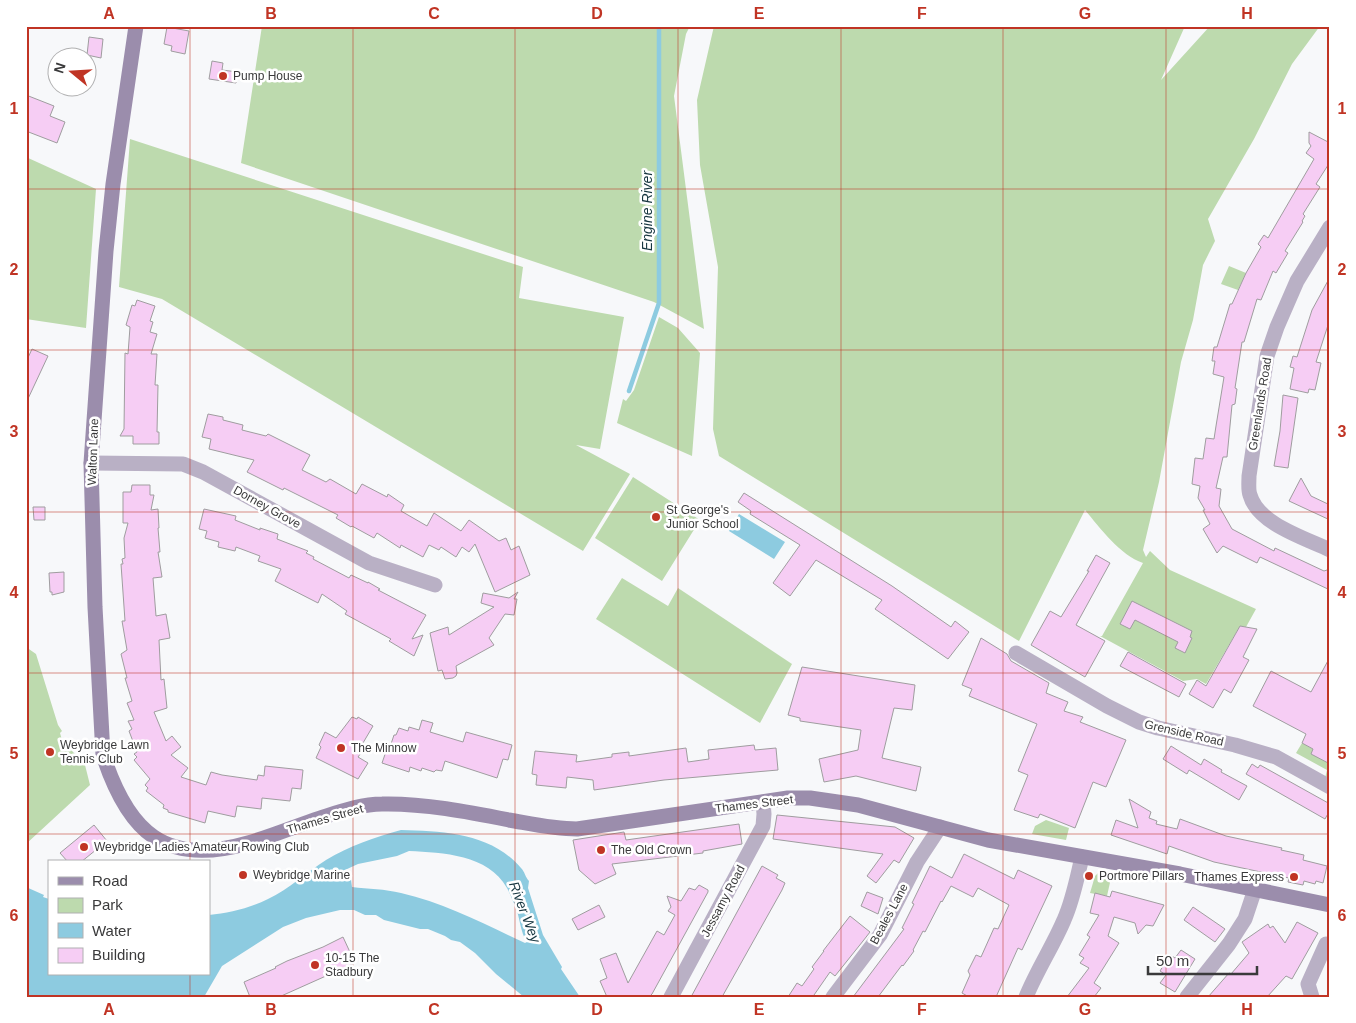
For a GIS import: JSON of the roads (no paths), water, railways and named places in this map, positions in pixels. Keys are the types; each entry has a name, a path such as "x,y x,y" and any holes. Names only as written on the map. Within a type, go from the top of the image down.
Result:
{"street":[{"name":"Walton Lane","path":"136,26 113,184 106,251 92,463 95,607 103,755 116,789 136,820 150,835 165,844 177,848"},
{"name":"Greenlands Road","path":"1330,227 1297,281 1274,335 1268,356 1249,476 1249,494 1255,507 1264,517 1330,550"},
{"name":"Dorney Grove","path":"92,463 183,464 203,472 369,562 435,585"},
{"name":"Grenside Road","path":"1016,653 1139,722 1269,755 1330,787"},
{"name":"Thames Street","path":"177,848 193,851 210,851 247,843 336,813 380,804 451,810 558,829 599,826 788,798 810,798 858,805 988,840 1180,874 1330,904"},
{"name":"Jessamy Road","path":"671,997 763,826 762,802"},
{"name":"Beales Lane","path":"833,997 880,935 917,862 940,827"},
{"path":"1026,997 1034,977 1065,918 1074,894 1082,857"},
{"path":"1188,997 1229,944 1245,919 1255,889"},
{"path":"1312,997 1308,984 1326,944"}],"water":[{"path":"739,514 785,542 774,559 729,531"},
{"name":"River Wey","path":"401,830 434,831 466,836 481,841 496,847 509,856 529,881 528,888 543,935 562,967 561,969 580,997 524,997 460,942 451,940 428,929 420,929 384,920 376,915 365,915 354,910 340,910 306,918 283,927 222,966 204,997 26,997 26,887 48,899 48,976 210,976 210,915 239,910 276,895 335,855 362,842","holes":["409,851 450,855 477,862 499,877 515,905 527,942 525,943 433,902 401,893 352,887 350,872 332,878 334,875 358,864 397,856"]}],"waterway":[{"name":"Engine River","path":"629,391 659,303 659,26"}],"place":[{"name":"Pump House","path":"223,76"},
{"name":"St George's Junior School","path":"656,517"},
{"name":"The Minnow","path":"341,748"},
{"name":"Weybridge Lawn Tennis Club","path":"50,752"},
{"name":"Weybridge Ladies Amateur Rowing Club","path":"84,847"},
{"name":"The Old Crown","path":"601,850"},
{"name":"Weybridge Marine","path":"243,875"},
{"name":"Portmore Pillars","path":"1089,876"},
{"name":"Thames Express","path":"1294,877"},
{"name":"10-15 The Stadbury","path":"315,965"}]}
